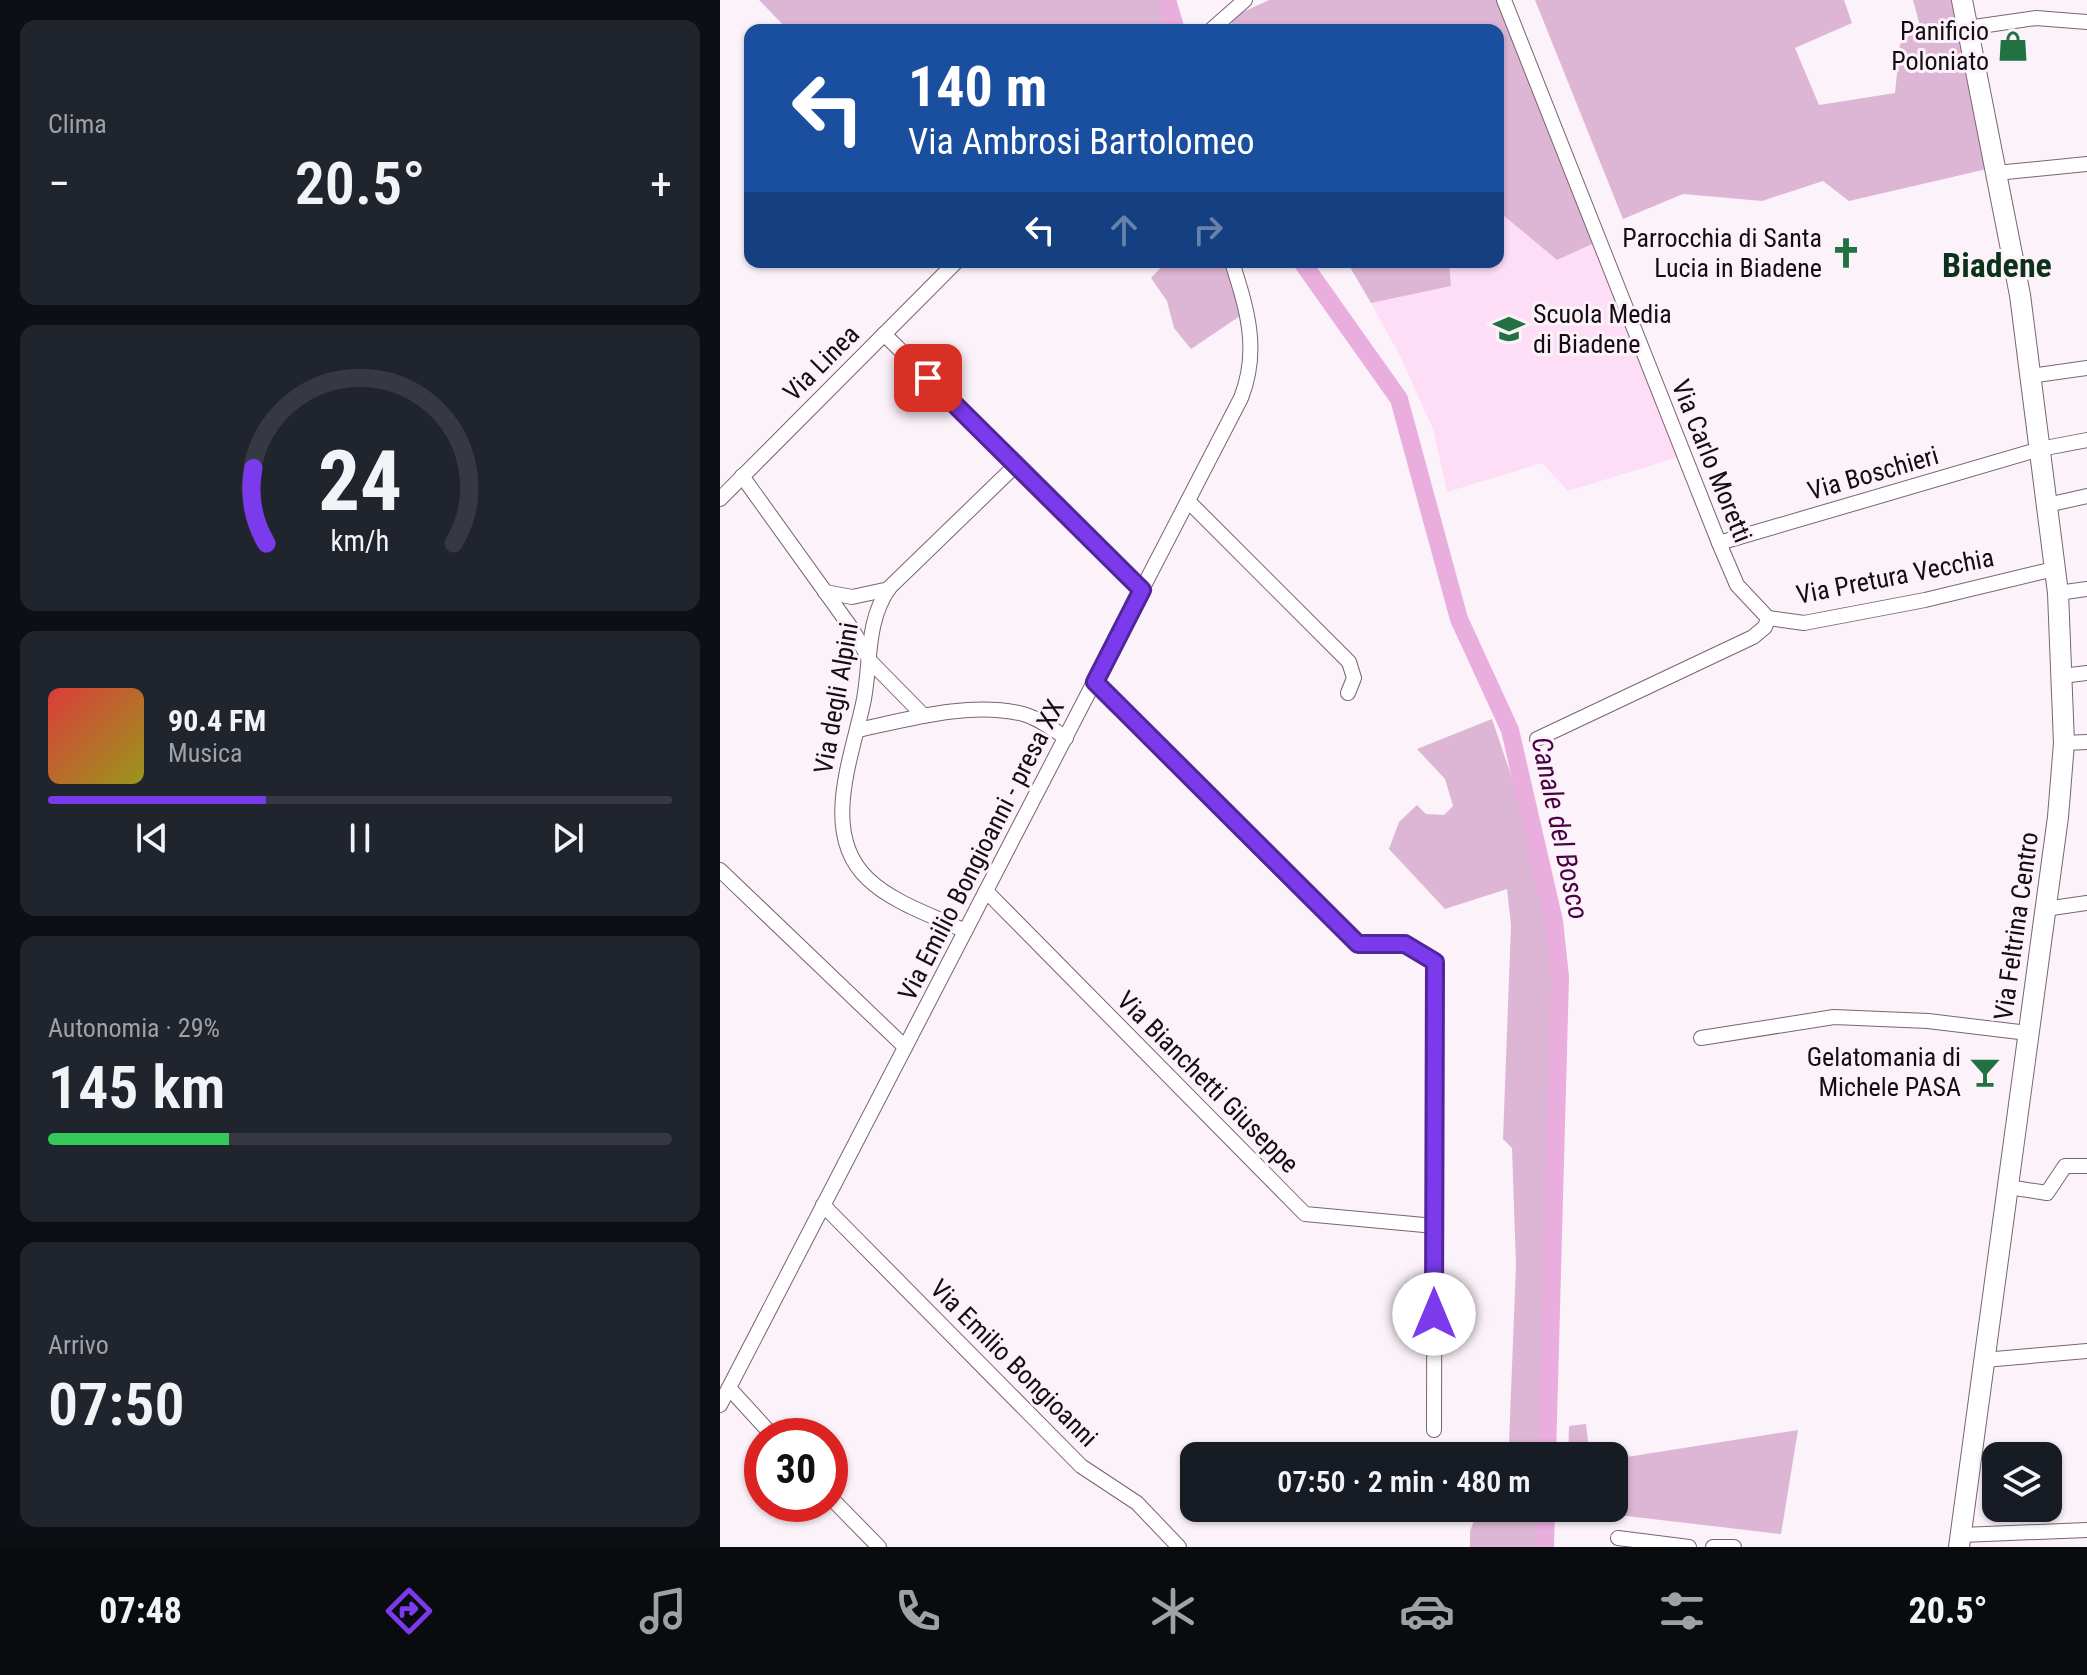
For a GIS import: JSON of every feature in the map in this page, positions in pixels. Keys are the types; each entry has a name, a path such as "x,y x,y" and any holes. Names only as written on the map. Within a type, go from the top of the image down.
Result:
{"main road":[{"name":"Via Feltrina Centro","path":"1960,1541 2045,909 2064,743 2058,593 2020,295 1962,0"}],"street":[{"path":"1218,24 1245,0"},
{"name":"Via Carlo Moretti","path":"1504,0 1719,543 1737,585 1768,618"},
{"path":"1967,28 2036,18 2087,22"},
{"path":"1996,173 2087,164"},
{"name":"Via Linea","path":"720,499 950,268"},
{"name":"Via Emilio Bongioanni - presa XX","path":"720,1405 1241,398 1253,357 1246,308 1234,268"},
{"path":"884,334 1142,590"},
{"path":"2030,376 2087,368"},
{"name":"Via Boschieri","path":"1719,543 2040,449 2087,440"},
{"name":"Via degli Alpini","path":"965,931 886,892 867,879 854,863 844,840 841,819 871,662 870,629 876,607 889,588 1016,465"},
{"path":"742,476 871,662 924,716"},
{"path":"2047,505 2087,496"},
{"path":"1188,501 1349,662 1354,678 1348,693"},
{"name":"Via Pretura Vecchia","path":"1537,739 1753,637 1765,627 1768,618 1804,623 1925,600 2054,569"},
{"path":"825,592 852,597 889,588"},
{"path":"2058,593 2087,589"},
{"path":"2062,676 2087,673"},
{"path":"1095,682 1358,944 1405,944 1435,962 1434,1430"},
{"path":"858,730 924,716 1007,711 1026,715 1066,738"},
{"path":"2064,743 2087,742"},
{"path":"720,870 905,1047"},
{"name":"Via Bianchetti Giuseppe","path":"986,891 1305,1214 1435,1226"},
{"path":"2045,909 2087,903"},
{"path":"1701,1038 1834,1017 1891,1017 2028,1033"},
{"path":"2008,1187 2047,1193 2065,1166 2087,1166"},
{"name":"Via Emilio Bongioanni","path":"823,1205 1081,1466 1137,1503 1179,1547"},
{"path":"1984,1360 2087,1351"},
{"path":"729,1388 756,1418"},
{"path":"848,1515 879,1547"},
{"path":"1960,1541 2087,1530"},
{"path":"1618,1538 1689,1547"},
{"path":"1713,1547 1734,1547"}],"shaded area":[{"path":"759,0 1163,0 1169,24 782,24"},
{"path":"1269,0 1502,0 1599,241 1557,260 1504,216 1504,24 1232,24 1230,18"},
{"path":"1535,0 1844,0 1852,23 1795,48 1819,105 1895,93 1900,44 1920,26 1913,0 1958,0 1987,169 1849,201 1823,181 1762,201 1683,194 1623,219"},
{"name":"Scuola Media di Biadene","path":"1504,216 1557,260 1599,241 1682,456 1568,491 1542,463 1447,492 1433,429 1400,356 1371,303 1450,286 1449,268 1504,268"},
{"path":"1160,268 1228,268 1240,316 1191,349 1174,328 1167,301 1151,278"},
{"path":"1351,268 1450,268 1451,286 1371,303"},
{"path":"1492,719 1531,834 1552,930 1552,1107 1543,1301 1542,1442 1509,1442 1516,1265 1512,1148 1503,1139 1511,925 1507,889 1445,909 1389,849 1399,822 1417,805 1426,814 1444,815 1453,806 1445,779 1417,749"},
{"path":"1586,1424 1588,1442 1568,1442 1569,1426"},
{"path":"1798,1430 1781,1534 1628,1516 1628,1457"},
{"path":"1474,1522 1539,1522 1538,1547 1470,1547"}],"waterway":[{"name":"Canale del Bosco","path":"1167,0 1174,24"},
{"name":"Canale del Bosco","path":"1306,268 1399,399 1459,619 1510,730 1554,921 1560,977 1547,1442"},
{"name":"Canale del Bosco","path":"1545,1547 1546,1522"}],"place":[{"name":"Panificio Poloniato","path":"2013,46"},
{"name":"Parrocchia di Santa Lucia in Biadene","path":"1846,253"},
{"name":"Scuola Media di Biadene","path":"1509,329"},
{"name":"Gelatomania di Michele PASA","path":"1985,1072"}],"district":[{"name":"Biadene","path":"1997,265"}],"route":[{"path":"928,378 1142,590 1095,682 1358,944 1405,944 1435,962 1434,1314"}]}
